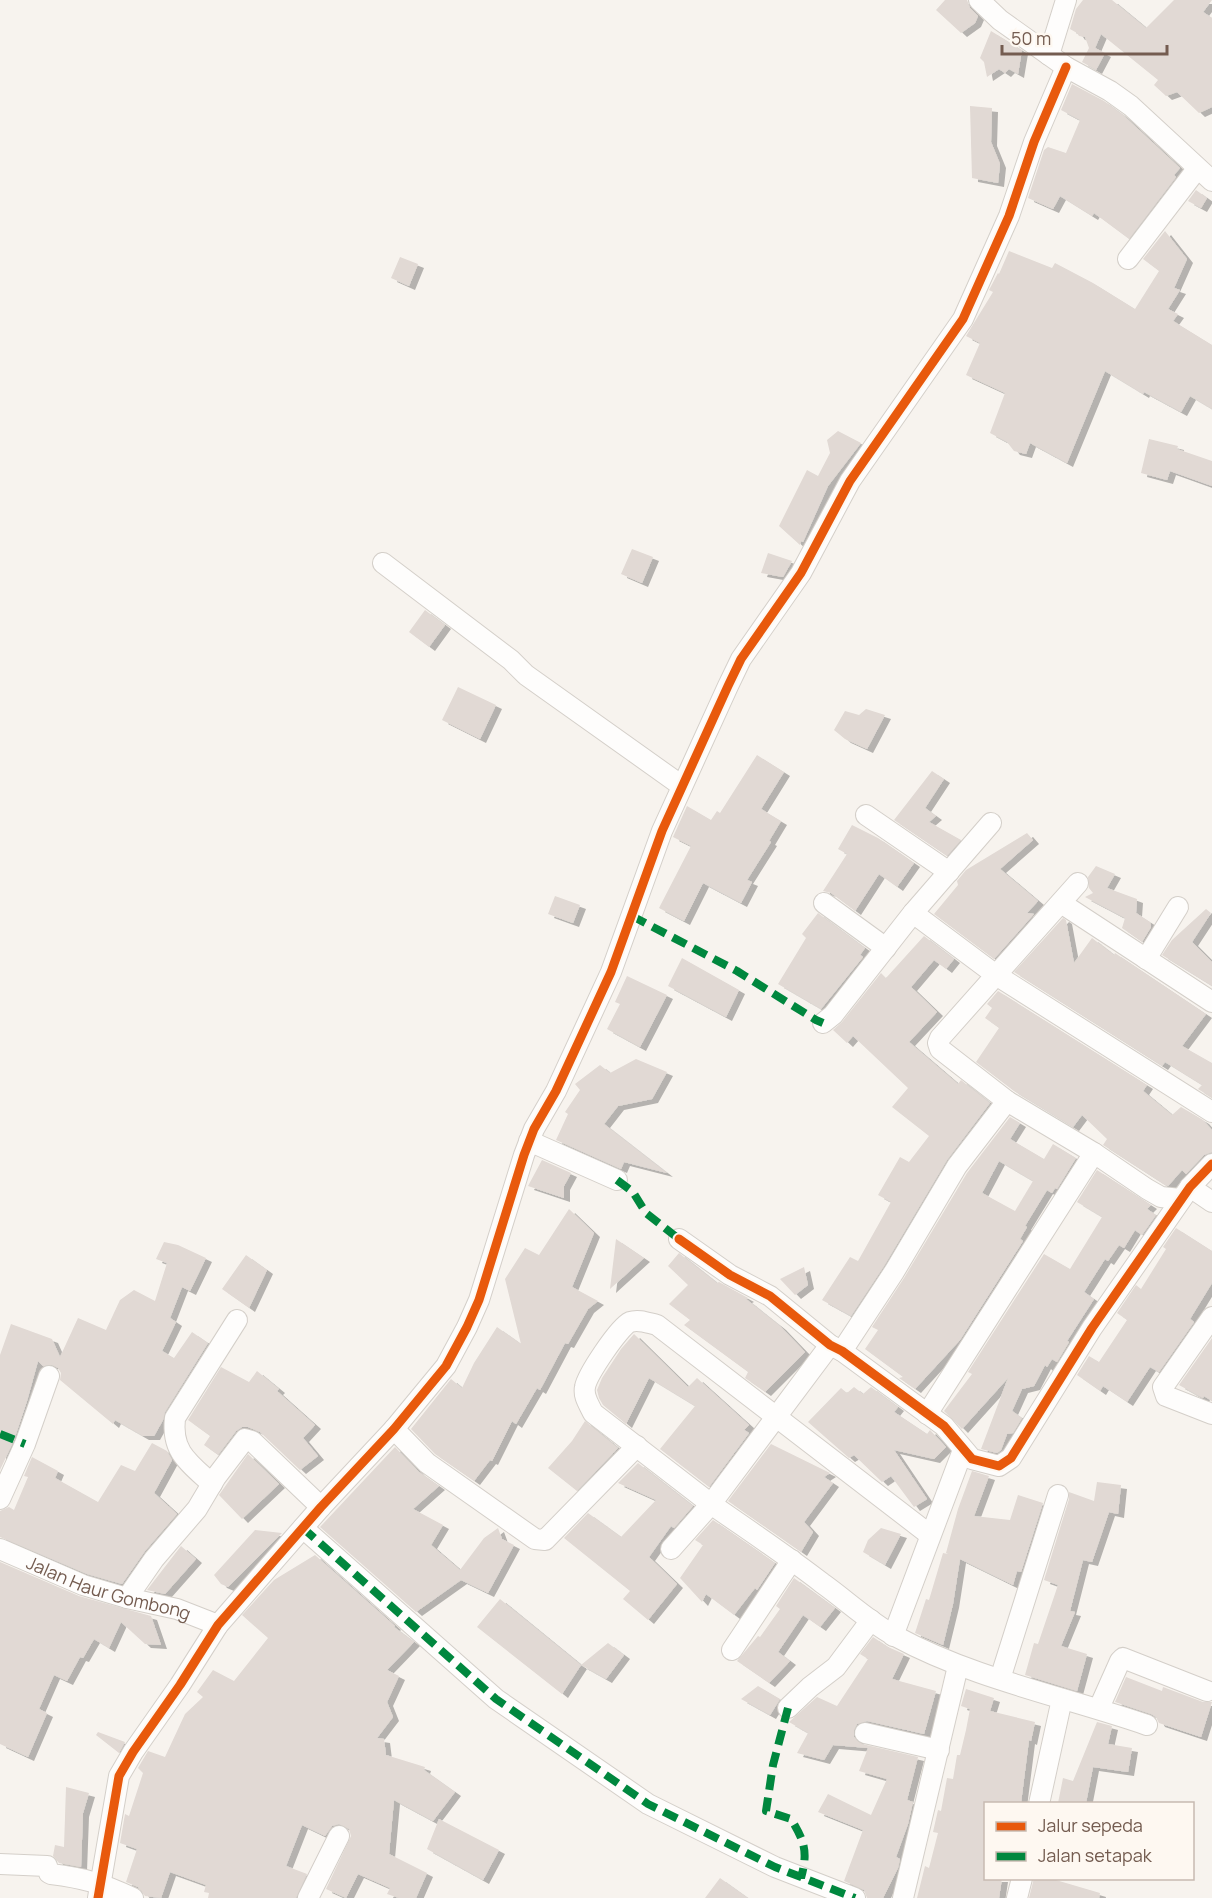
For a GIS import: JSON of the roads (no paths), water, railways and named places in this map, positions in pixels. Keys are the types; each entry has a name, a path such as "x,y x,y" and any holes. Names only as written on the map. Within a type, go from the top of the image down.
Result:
{"street":[{"path":"979,0 1000,20 1066,67 1110,91 1131,106 1205,175 1128,259"},
{"path":"1049,55 1066,0"},
{"path":"99,1890 119,1776 133,1752 218,1625 303,1527 394,1429 446,1366 474,1314 529,1141 556,1091 611,972 662,831 741,659 801,573 850,481 963,319 1009,216 1034,142 1066,67"},
{"path":"383,563 511,660 526,675 682,786"},
{"path":"866,815 949,872"},
{"path":"823,1023 833,1015 914,913 991,823"},
{"path":"1078,883 940,1038 938,1043 940,1048 1007,1101 1094,1153 1161,1197 1186,1193 1212,1202"},
{"path":"824,903 886,948"},
{"path":"1061,903 1212,1002"},
{"path":"1146,959 1178,907"},
{"path":"914,913 996,975 1212,1112"},
{"path":"671,1549 711,1504 777,1416 836,1348 894,1272 957,1166 1007,1101"},
{"path":"529,1141 617,1180"},
{"path":"927,1414 1094,1153"},
{"path":"679,1239 730,1275 770,1296 836,1348 944,1426 972,1459 999,1466 1011,1458 1092,1328 1186,1193 1212,1164"},
{"path":"1212,1317 1162,1387 1166,1396 1212,1414"},
{"path":"212,1484 180,1453 174,1433 175,1418 237,1320"},
{"path":"930,1535 657,1325 641,1321 630,1322 622,1327 585,1386 585,1397 593,1413 711,1504 792,1560 893,1636 958,1666 1062,1700 1099,1708 1147,1725"},
{"path":"0,1499 24,1444 49,1376"},
{"path":"394,1429 427,1463 535,1539 545,1540 637,1446"},
{"path":"127,1598 154,1559 197,1509 245,1439 249,1439 321,1507"},
{"path":"893,1636 963,1450"},
{"path":"1000,1679 1058,1495"},
{"path":"303,1527 495,1699 648,1804 775,1867 855,1898"},
{"name":"Jalan Haur Gombong","path":"0,1548 83,1585 177,1609 218,1625"},
{"path":"732,1650 792,1560"},
{"path":"788,1708 836,1667 872,1620"},
{"path":"1099,1708 1120,1660 1123,1658 1207,1691"},
{"path":"903,1898 958,1666"},
{"path":"1039,1802 1062,1700"},
{"path":"865,1733 939,1750"},
{"path":"308,1898 339,1836"},
{"path":"0,1864 47,1866 51,1874 73,1876 99,1890 133,1898"},
{"path":"1017,1898 1022,1880"}]}
